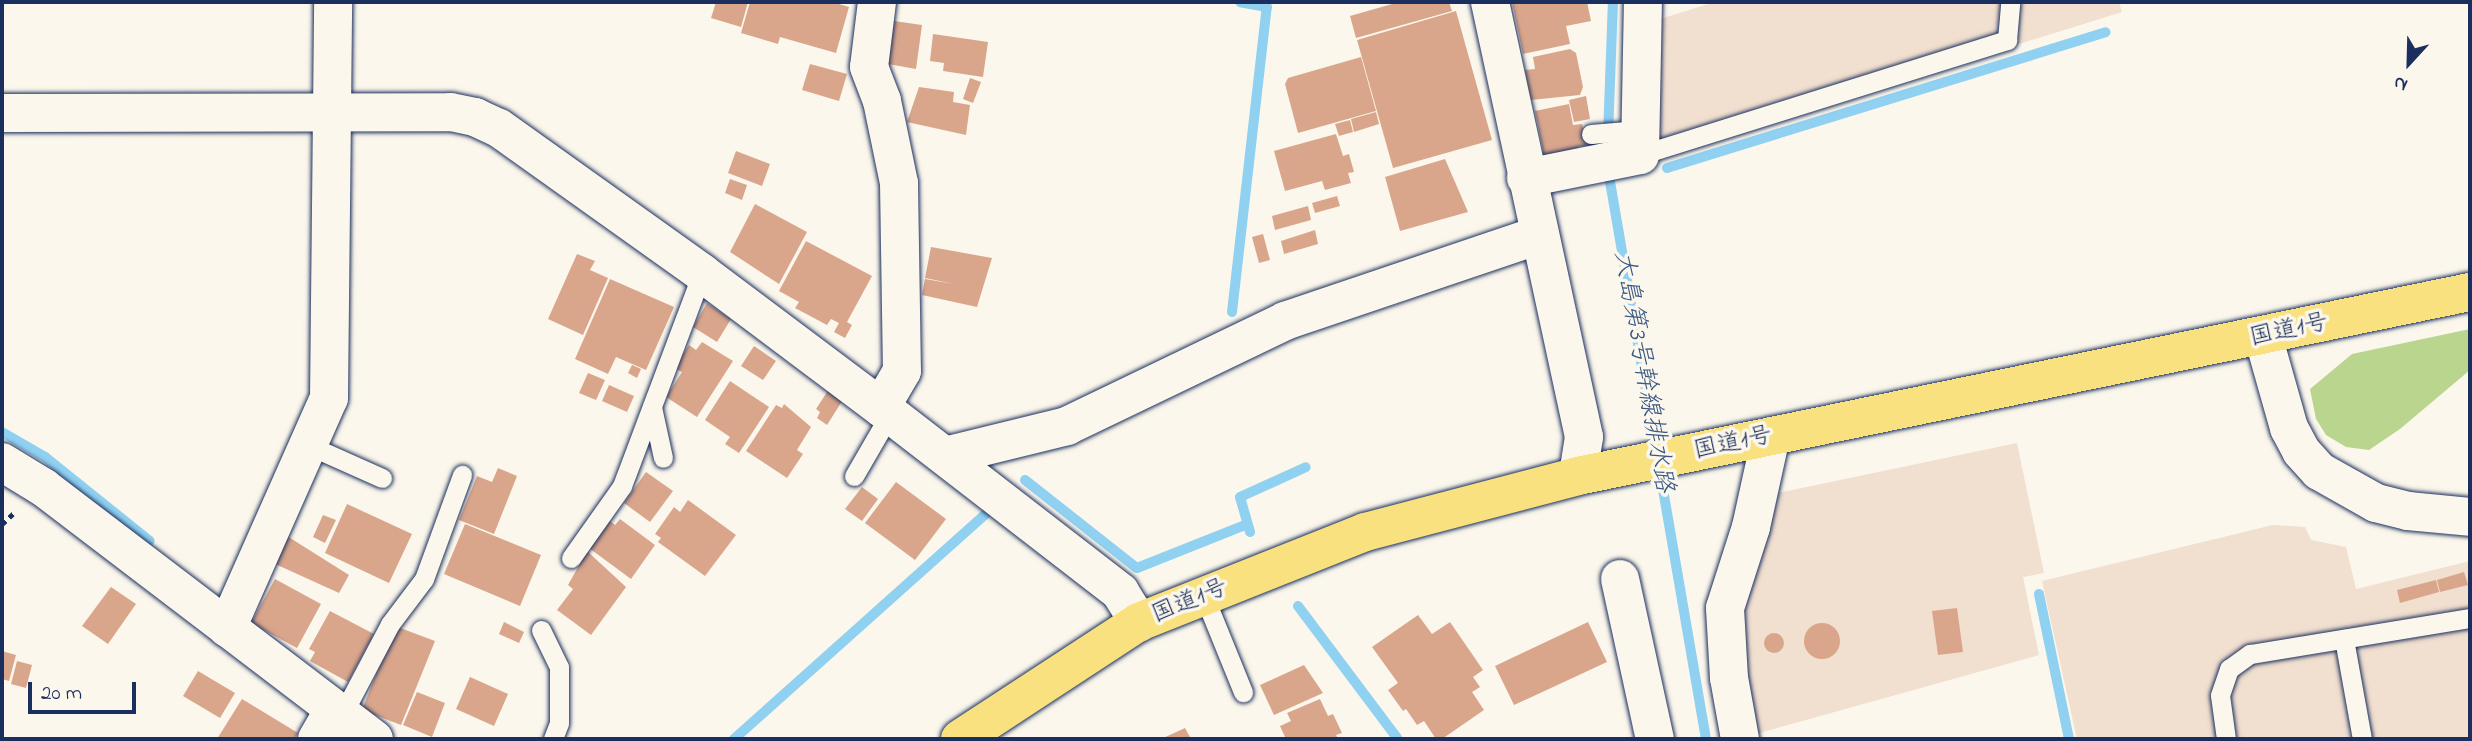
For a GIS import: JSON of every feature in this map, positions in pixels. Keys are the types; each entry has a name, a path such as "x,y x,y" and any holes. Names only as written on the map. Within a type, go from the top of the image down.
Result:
{"highway":[{"name":"国道1号","path":"960,739 1139,622 1365,532 1592,473 2470,292"}],"street":[{"path":"226,628 329,398 333,2"},
{"path":"877,2 869,66 882,102 899,183 902,371 886,411"},
{"path":"1490,2 1592,473"},
{"path":"1526,178 1590,150 1635,143 1643,2"},
{"path":"2,113 451,112 475,117 499,128 702,273 886,411 1120,592 1139,622"},
{"path":"944,456 1067,426 1285,321 1539,235"},
{"path":"2263,336 2289,428 2301,451 2319,471 2376,503 2408,512 2470,517"},
{"path":"1741,739 1730,678 1725,608 1751,527 1771,436"},
{"path":"2,461 43,487 226,628 330,722 374,739"},
{"path":"1620,579 1655,739"}],"lane":[{"path":"1635,143 2007,40 2010,2"},
{"path":"571,558 622,486 702,273"},
{"path":"652,407 663,458"},
{"path":"855,476 886,411"},
{"path":"308,444 382,478"},
{"path":"330,722 390,624 424,579 462,475"},
{"path":"1204,596 1243,692"},
{"path":"2226,739 2220,695 2229,669 2250,654 2470,618"},
{"path":"541,630 559,667 559,723 553,739"},
{"path":"2344,639 2362,739"}],"shaded area":[{"path":"1715,2 2119,2 2122,12 1658,156 1657,20"},
{"path":"2017,443 2044,573 2023,577 2039,655 1756,734 1736,615 1778,493"},
{"path":"2273,525 2305,527 2311,540 2346,547 2356,589 2470,561 2470,739 2077,739 2042,581"}],"green space":[{"path":"2470,329 2470,370 2400,429 2369,450 2346,447 2326,435 2316,419 2310,389 2352,354"}],"building":[{"path":"716,2 748,2 741,27 711,18"},
{"path":"750,2 832,2 849,7 836,53 780,37 778,44 741,33"},
{"path":"1399,2 1449,2 1452,11 1356,38 1350,16"},
{"path":"1512,2 1587,2 1591,21 1566,26 1570,44 1523,54"},
{"path":"1456,11 1492,140 1393,168 1357,40"},
{"path":"894,21 922,25 916,69 888,64"},
{"path":"933,34 988,42 983,77 943,71 944,63 930,61"},
{"path":"1570,49 1576,53 1583,87 1580,95 1531,100 1525,70 1535,69 1533,57"},
{"path":"1361,57 1376,111 1298,133 1285,84 1288,78"},
{"path":"810,64 847,74 839,101 802,90"},
{"path":"970,78 981,82 973,103 963,99"},
{"path":"919,87 954,92 953,102 970,105 966,135 907,122"},
{"path":"1586,96 1590,119 1574,122 1569,100"},
{"path":"1569,104 1573,125 1582,124 1587,145 1578,147 1579,153 1545,160 1535,111"},
{"path":"1376,112 1379,124 1354,132 1351,119"},
{"path":"1350,120 1353,132 1339,136 1335,124"},
{"path":"1336,134 1343,156 1349,154 1354,172 1348,173 1351,183 1325,190 1322,181 1285,191 1274,151"},
{"path":"736,151 770,164 762,186 728,173"},
{"path":"1445,159 1468,212 1400,231 1385,177"},
{"path":"730,179 747,185 742,200 725,193"},
{"path":"1337,196 1340,206 1315,213 1312,203"},
{"path":"755,204 807,232 779,284 730,252"},
{"path":"1308,206 1311,220 1275,230 1272,216"},
{"path":"1315,230 1318,244 1284,254 1281,241"},
{"path":"1263,234 1270,260 1259,263 1252,237"},
{"path":"806,241 872,276 847,322 852,325 845,338 834,332 839,323 831,319 827,325 795,308 799,302 779,291"},
{"path":"931,247 992,258 977,307 922,295 925,279 954,284 925,278"},
{"path":"577,254 595,261 590,270 608,278 583,335 548,319"},
{"path":"610,279 674,307 646,370 616,357 608,374 575,359"},
{"path":"707,303 731,319 717,342 693,327"},
{"path":"702,342 733,361 697,417 666,397 682,372 674,368 689,345 696,350"},
{"path":"754,346 776,361 763,380 741,366"},
{"path":"632,365 641,369 637,378 628,373"},
{"path":"588,373 605,380 596,400 579,393"},
{"path":"730,381 769,407 739,453 725,444 730,437 705,420"},
{"path":"609,385 634,396 627,412 602,401"},
{"path":"829,389 844,398 827,425 817,418 820,412 816,409"},
{"path":"784,404 811,427 797,450 803,454 787,478 746,451 776,405 782,408"},
{"path":"498,468 517,476 494,534 459,520 477,476 492,482"},
{"path":"646,472 673,491 650,522 624,503"},
{"path":"896,482 946,519 915,560 865,523"},
{"path":"862,487 878,499 862,521 845,509"},
{"path":"688,500 736,535 705,576 658,542 661,538 655,534 674,507 680,512"},
{"path":"347,504 412,534 389,583 325,553"},
{"path":"323,515 336,520 325,543 313,537"},
{"path":"620,519 655,545 631,579 589,548 609,520 615,525"},
{"path":"465,524 541,555 520,606 444,574"},
{"path":"287,536 349,575 339,593 273,563"},
{"path":"587,551 626,587 591,635 557,610 573,589 568,585"},
{"path":"2464,572 2468,585 2440,592 2437,580"},
{"path":"275,579 321,604 297,648 251,623"},
{"path":"2436,580 2439,592 2400,603 2397,590"},
{"path":"111,587 136,604 108,644 82,626"},
{"path":"1957,608 1963,652 1938,655 1932,611"},
{"path":"330,611 374,634 348,682 310,661 315,652 309,649"},
{"path":"1418,615 1432,634 1450,622 1483,670 1473,677 1480,687 1472,692 1484,710 1442,739 1436,739 1424,721 1417,725 1406,709 1403,711 1388,690 1398,683 1372,647"},
{"path":"504,622 524,632 519,643 499,634"},
{"path":"1588,622 1607,662 1514,705 1495,666"},
{"path":"1822,623 1834,629 1840,641 1834,653 1822,659 1810,653 1804,641 1810,629"},
{"path":"395,626 435,641 401,725 362,710"},
{"path":"1774,633 1781,636 1784,643 1781,650 1774,653 1767,650 1764,643 1767,636"},
{"path":"2,651 16,655 9,681 2,679"},
{"path":"17,661 32,665 26,688 11,684"},
{"path":"1304,665 1323,693 1274,715 1260,685"},
{"path":"198,671 235,693 220,718 183,696"},
{"path":"470,677 508,694 494,726 456,709"},
{"path":"417,692 445,703 432,737 403,725"},
{"path":"242,699 298,733 294,739 217,739"},
{"path":"1320,699 1328,716 1333,714 1342,733 1336,735 1338,739 1286,739 1280,726 1291,721 1287,713"},
{"path":"1185,728 1191,739 1161,739"}],"waterway":[{"path":"1232,312 1267,7 1240,2"},
{"name":"大島第3号幹線排水路","path":"1608,136 1613,2"},
{"path":"1667,168 2105,32"},
{"name":"大島第3号幹線排水路","path":"1608,170 1706,739"},
{"path":"2,432 45,457 150,541"},
{"path":"1250,532 1240,497 1306,467"},
{"path":"1025,480 1137,568 1245,525"},
{"path":"734,739 987,513"},
{"path":"2039,594 2069,739"},
{"path":"1298,606 1398,739"}]}
